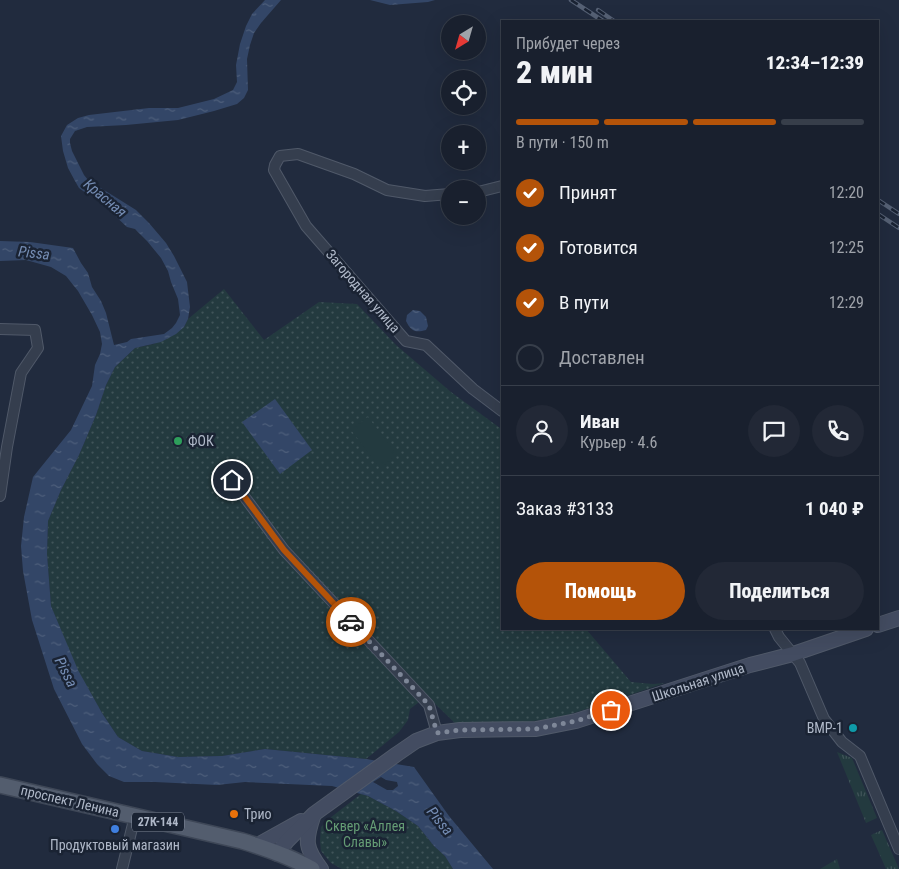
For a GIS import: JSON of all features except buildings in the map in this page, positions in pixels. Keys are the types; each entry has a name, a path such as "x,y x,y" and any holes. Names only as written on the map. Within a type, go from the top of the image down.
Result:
{"main road":[{"path":"879,625 899,618"},
{"name":"Школьная улица","path":"256,846 314,814 416,740 437,733 460,730 536,729 576,721 750,665 793,654 863,630"},
{"name":"проспект Ленина","path":"0,785 238,840 312,869"},
{"name":"Школьная улица","path":"277,854 314,814"},
{"path":"314,814 308,834 308,844 312,857 321,869"}],"street":[{"name":"Загородная улица","path":"441,195 425,196 387,190 354,174 298,154 280,156 274,170 306,226 406,341 426,345 473,389 501,410"},
{"path":"486,190 501,186"},
{"path":"0,328 35,330 38,348 21,373 3,447 0,496"},
{"path":"232,480 284,550 429,705 437,733"},
{"path":"776,630 800,663 824,719 842,742 860,756 899,849"},
{"path":"122,869 135,816"},
{"path":"888,823 899,818"}],"green space":[{"path":"224,289 264,340 319,302 357,304 396,345 451,392 501,430 501,630 587,630 631,682 665,683 557,718 462,730 427,696 410,709 408,720 399,732 366,759 265,749 222,756 178,757 142,751 118,737 77,670 51,606 47,554 48,521 79,455 106,385 115,367 135,348 154,344 184,327 188,319"},
{"path":"368,417 397,455 380,468 351,430"},
{"path":"837,752 852,758 877,818 866,823"},
{"name":"Сквер «Аллея Славы»","path":"361,794 396,811 418,826 445,856 453,869 342,869 331,863 321,851 321,827"},
{"path":"882,830 899,869 886,869 871,835"},
{"path":"837,859 840,869 820,869"}],"water":[{"path":"265,0 281,0 254,33 247,59 248,90 244,98 237,104 178,120 87,127 75,131 70,139 72,151 88,180 136,210 166,243 187,282 190,307 188,319 184,327 161,342 135,348 115,367 106,385 79,455 48,521 47,554 51,606 78,670 118,737 142,751 178,757 222,756 265,749 366,759 414,767 449,816 493,869 453,869 445,856 418,826 396,811 368,796 332,786 245,782 217,785 124,782 109,776 82,744 54,689 32,620 23,571 21,546 24,517 33,477 71,430 92,386 95,365 102,344 100,332 92,315 78,291 66,276 51,267 26,260 0,261 0,241 30,242 73,248 88,273 92,287 101,301 114,345 131,339 164,334 172,328 180,315 178,299 161,258 135,229 127,227 95,197 79,188 68,168 61,136 67,125 78,118 89,115 149,108 178,108 214,99 233,90 237,82 236,65 240,44 252,14","holes":["381,777 397,782 398,786 393,790 387,790 373,782"]},
{"path":"370,0 435,0 390,5"},
{"path":"413,310 420,311 426,317 428,326 426,330 414,330 406,321 407,315"},
{"path":"275,399 312,450 280,474 242,422"}],"railway":[{"path":"571,0 601,20"},
{"path":"598,10 613,20"},
{"path":"879,201 899,214"},
{"path":"879,215 899,228"}],"way so far":[{"path":"351,622 429,705 437,733 460,730 536,729 576,721 611,710"}],"place":[{"name":"ФОК","path":"178,441"},
{"name":"BMP-1","path":"853,728"},
{"name":"Трио","path":"234,814"},
{"name":"Продуктовый магазин","path":"115,829"}],"route":[{"path":"232,480 284,550 351,622"}],"water label":[{"name":"Красная","path":"105,198"},
{"name":"Pissa","path":"34,253"},
{"name":"Pissa","path":"66,672"},
{"name":"Pissa","path":"440,821"}]}
